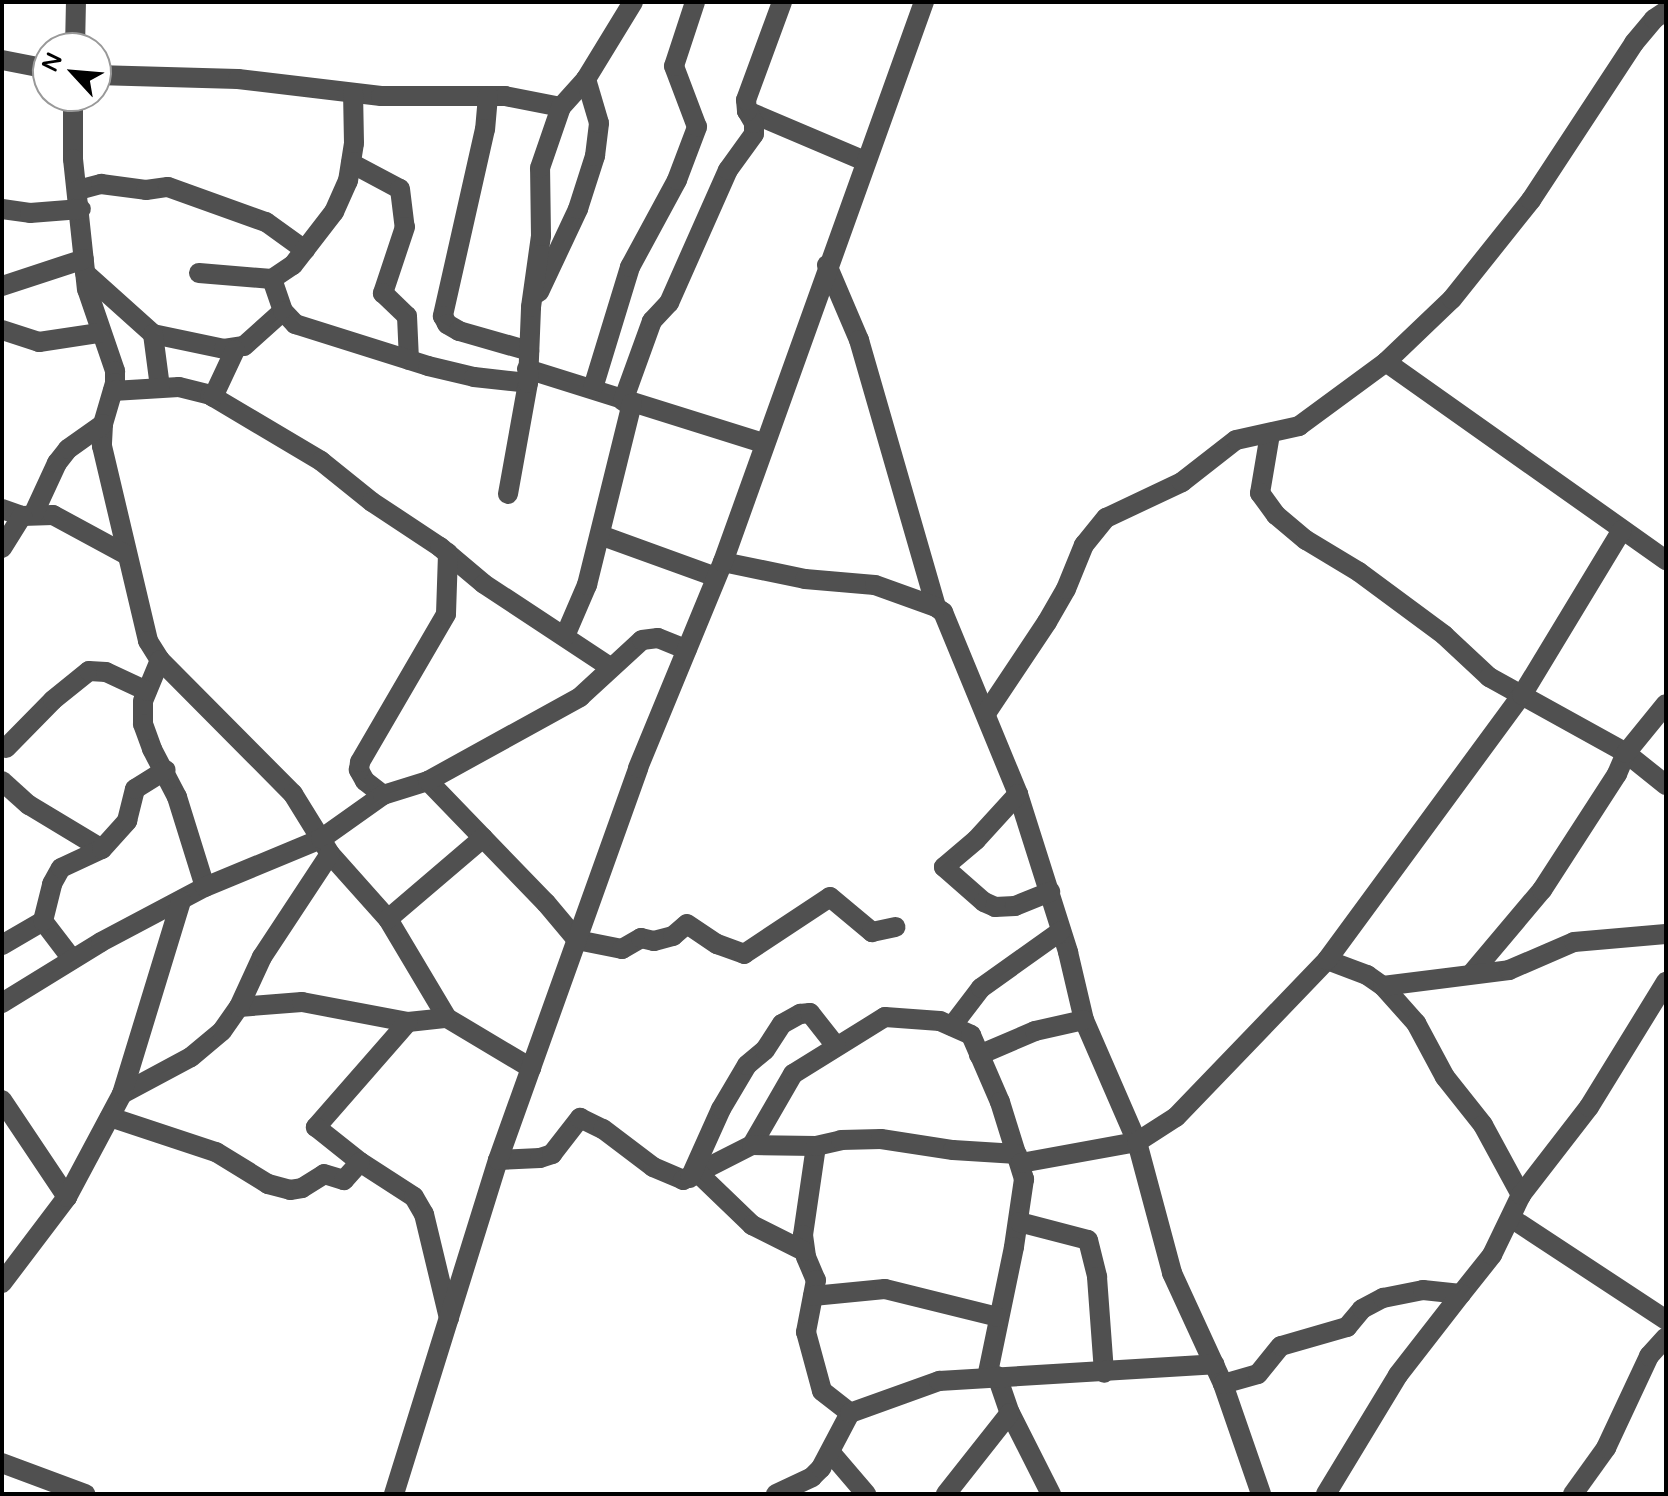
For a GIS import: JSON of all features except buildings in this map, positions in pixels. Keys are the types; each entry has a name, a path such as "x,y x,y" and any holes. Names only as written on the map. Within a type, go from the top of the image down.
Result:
{"street":[{"path":"75,32 76,2"},
{"path":"508,494 528,368 531,307 541,236 542,155 561,107 586,79 633,2"},
{"path":"593,388 630,267 677,180 697,127 674,66 695,2"},
{"path":"565,636 587,585 627,402 652,321 669,303 728,170 754,134 754,123 747,111 746,100 782,2"},
{"path":"394,1494 498,1160 638,768 720,570 763,443 924,2"},
{"path":"987,712 1047,622 1066,589 1084,545 1106,518 1182,482 1236,440 1299,426 1386,362 1452,299 1531,200 1634,43 1654,19 1666,11"},
{"path":"2,60 32,66"},
{"path":"112,75 238,79 353,93 488,96 561,107"},
{"path":"531,307 578,209 595,156 599,123 586,79"},
{"path":"199,273 272,279 283,275 305,250 342,197 351,163 353,93"},
{"path":"488,96 485,129 443,316 447,324 528,368 763,443"},
{"path":"747,111 865,161"},
{"path":"73,112 73,159 80,200 84,266 99,333 115,371 113,391 103,424 102,446 145,632 160,660 293,794 326,846 388,919 447,1018 531,1068"},
{"path":"351,163 400,189 405,227 383,293 407,316 409,360"},
{"path":"2,209 30,213 80,200 101,184 146,190 168,187 266,222 305,250"},
{"path":"827,265 859,340 936,607"},
{"path":"2,286 84,266"},
{"path":"84,266 153,334 235,350"},
{"path":"272,279 283,311 295,324 474,377 528,368"},
{"path":"213,397 235,350 283,311"},
{"path":"2,330 39,342 99,333"},
{"path":"153,334 160,387"},
{"path":"1386,362 1666,560"},
{"path":"113,391 188,388 213,397 321,461 448,553 484,584 610,667"},
{"path":"2,548 27,516 47,478 68,449 103,424"},
{"path":"1270,434 1260,493 1276,515 1306,540 1359,572 1444,635 1489,677 1626,753 1666,785"},
{"path":"2,509 27,516 47,513 127,555"},
{"path":"498,1160 540,1158 552,1154 565,1140 576,1120 583,1118 660,1172 678,1180 695,1176 752,1145 816,1146 881,1139 1019,1158 1137,1142 1176,1117 1327,960 1522,695 1622,530"},
{"path":"600,535 720,570 875,585 943,612 987,712 1018,794 1050,892 1084,1020 1137,1142 1172,1273 1223,1384 1261,1494"},
{"path":"383,795 365,781 359,770 360,762 446,614 448,553"},
{"path":"122,1094 191,1057 222,1031 239,1007 262,957 326,846 383,795 428,781 580,697 642,640 658,638 687,650"},
{"path":"160,660 141,713 143,724 152,749 166,770 205,887"},
{"path":"6,748 53,700 89,671 106,672 147,691"},
{"path":"1472,973 1542,890 1617,774 1626,753 1666,704"},
{"path":"2,945 43,921 52,884 61,868 102,849 127,821 135,789 166,770"},
{"path":"2,781 29,805 102,849"},
{"path":"428,781 577,940 622,949 641,938 654,941 673,936 687,924 717,944 744,954 830,897 872,932 895,927"},
{"path":"1018,794 976,840 944,867 995,907 1015,906 1050,892"},
{"path":"388,919 483,838"},
{"path":"2,1003 72,959 205,887 326,846"},
{"path":"2,1283 67,1197 122,1094 181,901"},
{"path":"43,921 72,959"},
{"path":"952,1026 966,1003 981,988 1061,931"},
{"path":"1383,986 1509,970 1574,942 1666,934"},
{"path":"1327,960 1367,975 1383,986 1416,1023 1445,1077 1483,1125 1521,1195"},
{"path":"1326,1494 1398,1375 1492,1255 1521,1195 1589,1107 1666,982"},
{"path":"239,1007 326,1004 408,1022 447,1018"},
{"path":"695,1176 721,1109 747,1065 765,1050 782,1024 810,1013 836,1046"},
{"path":"752,1145 791,1076 836,1046 892,1016 952,1026 971,1035 1019,1158 1024,1179 1019,1222 998,1317 992,1376 1051,1494"},
{"path":"979,1055 1035,1031 1084,1020"},
{"path":"408,1022 316,1127 360,1162 414,1197 424,1214 449,1318"},
{"path":"2,1100 67,1197"},
{"path":"110,1117 216,1152 268,1184 290,1190 302,1188 324,1174 343,1180 360,1162"},
{"path":"816,1146 803,1235 804,1251 816,1280 806,1332 822,1391 850,1413"},
{"path":"695,1176 752,1225 804,1251"},
{"path":"1511,1218 1666,1320"},
{"path":"1019,1222 1088,1240 1097,1277 1104,1373"},
{"path":"813,1296 885,1289 998,1317"},
{"path":"1223,1384 1258,1374 1281,1346 1347,1327 1362,1309 1383,1298 1423,1290 1461,1294"},
{"path":"1573,1494 1606,1448 1649,1356 1666,1337"},
{"path":"776,1494 812,1486 850,1413 949,1378 1104,1373 1214,1364"},
{"path":"946,1494 1010,1413"},
{"path":"831,1453 866,1494"},
{"path":"2,1463 85,1494"}]}
